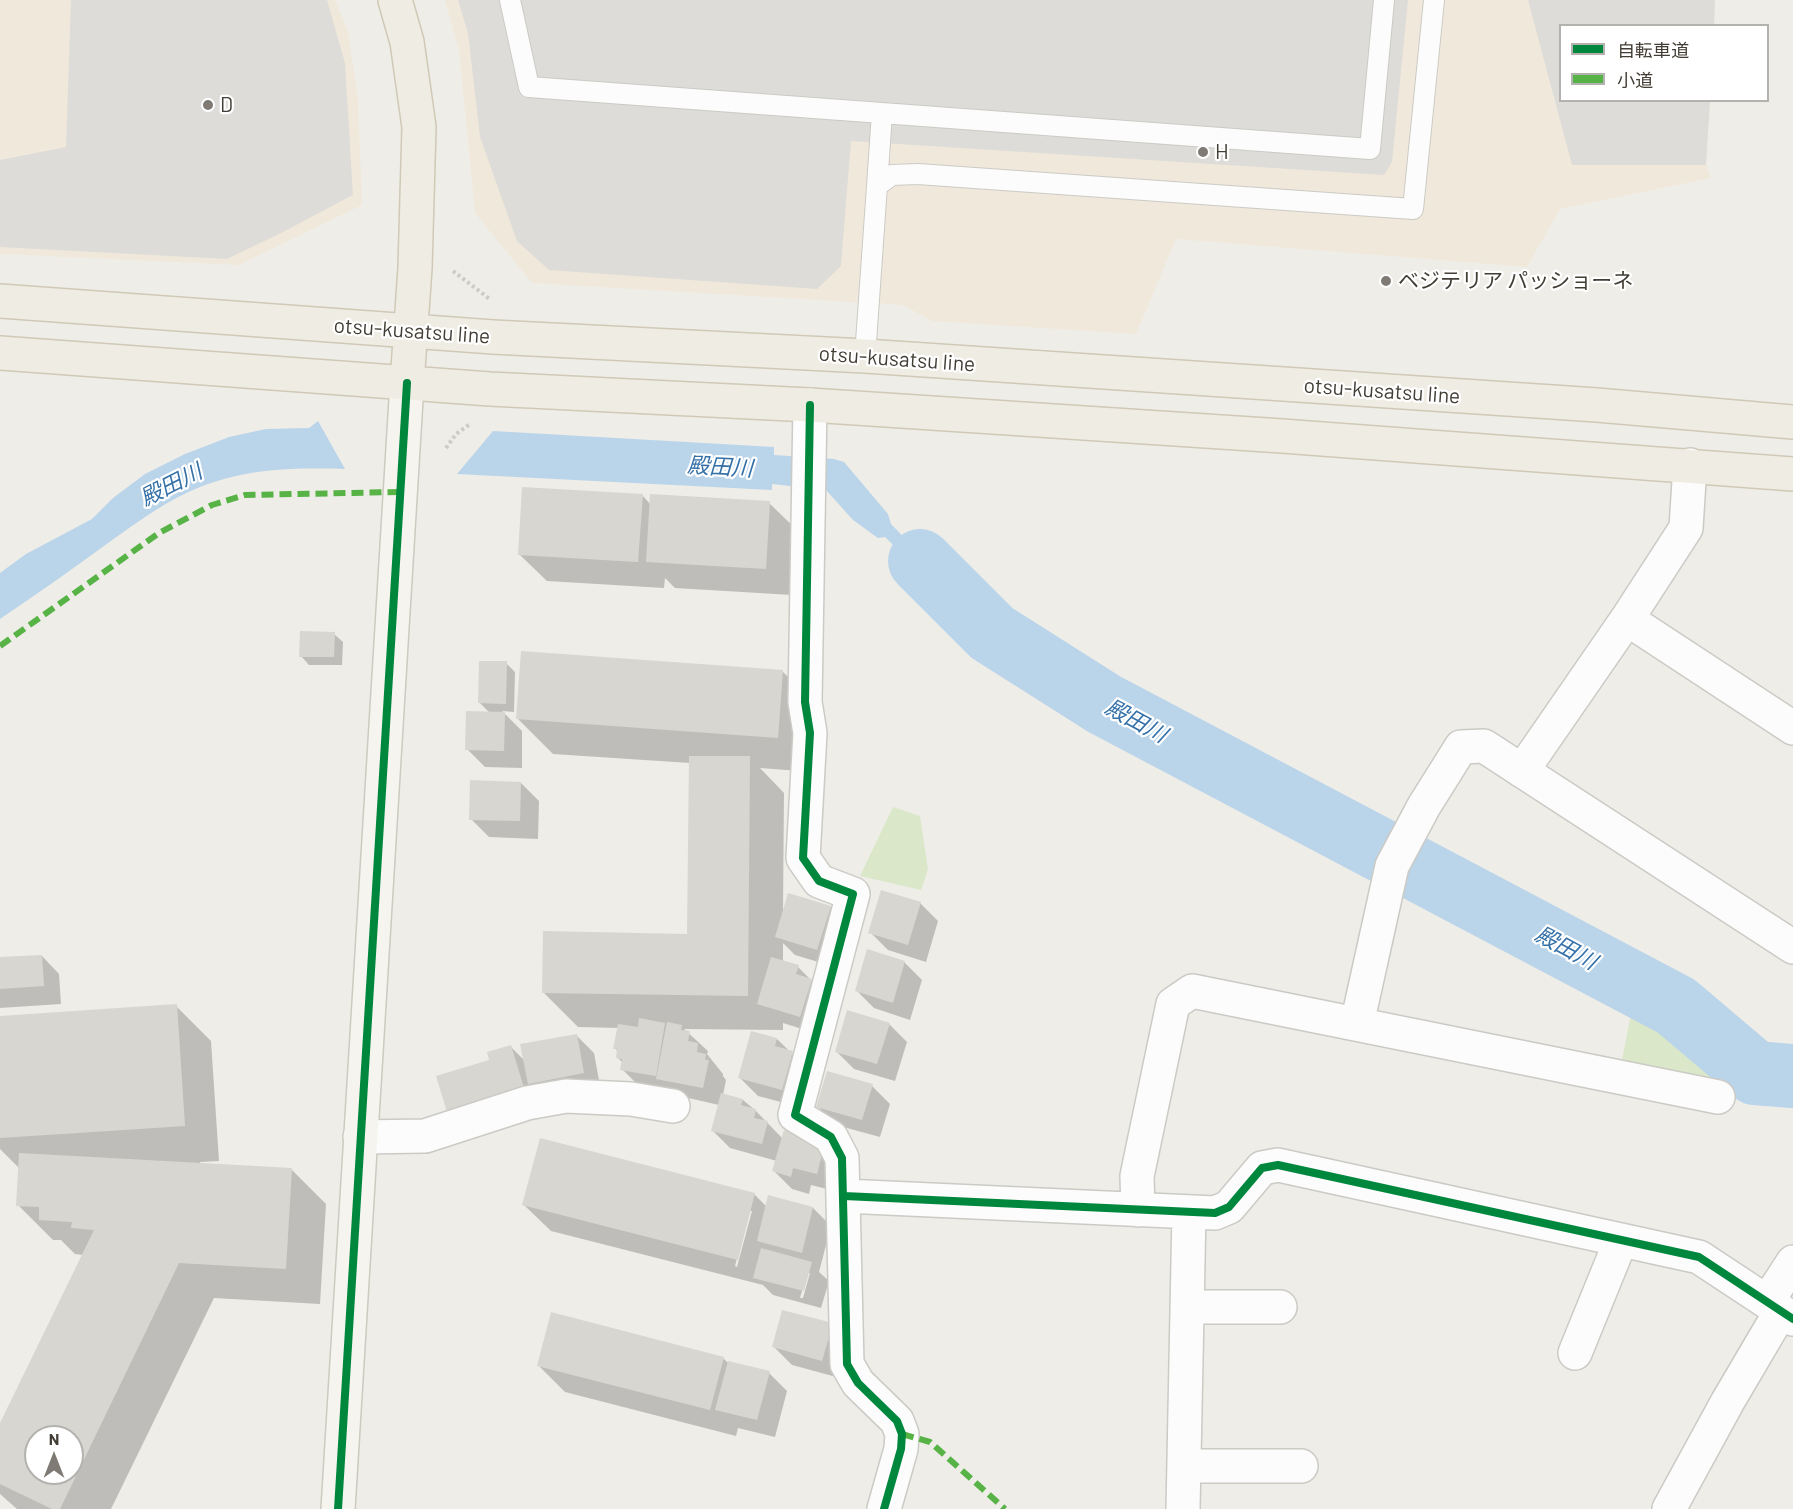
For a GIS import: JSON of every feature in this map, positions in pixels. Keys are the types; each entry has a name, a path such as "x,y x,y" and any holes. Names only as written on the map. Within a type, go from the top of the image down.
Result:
{"main road":[{"path":"395,0 407,42 419,127 415,268 407,383"},
{"name":"otsu-kusatsu line","path":"0,301 410,331 865,356 1597,405 1793,422"},
{"path":"0,353 490,389 810,405 1793,474"}],"street":[{"path":"338,1509 407,383"},
{"path":"810,405 805,702 810,733 803,858 819,881 853,894 795,1116 831,1137 842,1158 847,1364 858,1383 897,1421 902,1434 901,1449 884,1509"},
{"path":"1522,771 1627,620 1686,528 1690,465"},
{"path":"1627,620 1793,728"},
{"path":"1357,1024 1392,866 1409,833 1461,747 1484,746 1793,947"},
{"path":"1138,1210 1137,1176 1173,1004 1192,991 1718,1097"},
{"path":"360,1137 425,1136 527,1103 566,1096 631,1099 673,1107"},
{"path":"844,1196 1215,1213 1229,1207 1262,1168 1278,1165 1699,1257 1780,1311"},
{"path":"1183,1509 1189,1212"},
{"path":"1575,1353 1621,1240"},
{"path":"1669,1509 1780,1311 1793,1262"},
{"path":"1187,1307 1280,1307"},
{"path":"1184,1466 1301,1466"}],"lane":[{"path":"510,0 529,87 1370,149 1384,0"},
{"path":"877,186 892,175 918,174 1413,209 1434,0"},
{"path":"865,356 882,113"}],"path":[{"path":"453,271 494,302"},
{"path":"446,448 456,434 470,424 479,423"}],"shaded area":[{"name":"D","path":"0,0 335,0 348,31 358,99 362,205 239,265 0,254"},
{"name":"D","path":"71,0 327,0 345,63 353,195 227,259 0,247 0,160 66,147"},
{"path":"445,0 1715,0 1714,24 1559,24 1559,102 1710,102 1706,165 1711,178 1560,209 1527,267 1176,239 1136,334 932,321 903,305 532,283 475,213 459,51"},
{"name":"H","path":"458,0 1408,0 1392,162 1384,175 851,141 841,266 817,289 549,270 517,241 480,137 468,33"},
{"path":"1528,0 1715,0 1714,24 1559,24 1559,102 1710,102 1706,165 1572,165"}],"green space":[{"path":"893,807 920,816 928,869 921,890 860,876"},
{"path":"1633,1004 1690,1035 1728,1071 1727,1081 1622,1060"}],"water":[{"path":"318,421 345,469 262,471 230,477 199,487 143,518 0,619 0,573 26,554 92,519 113,498 145,474 185,454 229,437 266,429 309,428"},
{"path":"493,431 774,447 774,455 834,459 844,462 888,514 891,524 984,620 978,628 885,537 878,538 853,520 826,490 772,484 772,490 457,474"}],"building":[{"path":"522,487 643,494 638,562 518,555"},
{"path":"650,494 770,501 766,569 646,562"},
{"path":"300,631 335,632 334,657 299,657"},
{"path":"521,651 783,670 778,738 516,719"},
{"path":"479,661 507,661 506,704 478,703"},
{"path":"466,711 505,712 504,751 465,750"},
{"path":"689,756 750,756 748,996 542,993 543,931 687,934"},
{"path":"470,780 521,782 520,821 469,820"},
{"path":"881,890 921,902 908,945 868,933"},
{"path":"788,893 831,906 817,950 775,937"},
{"path":"867,949 905,961 893,1003 855,991"},
{"path":"42,955 44,986 0,989 0,957"},
{"path":"771,957 799,965 796,974 812,979 800,1017 757,1004"},
{"path":"177,1004 185,1126 0,1138 0,1016"},
{"path":"847,1010 890,1023 877,1064 835,1052"},
{"path":"639,1018 665,1023 656,1076 620,1070 622,1059 616,1058 617,1049 613,1049 618,1024 638,1027"},
{"path":"667,1022 682,1025 681,1030 690,1031 688,1041 698,1043 697,1052 706,1054 705,1060 709,1060 703,1088 656,1079"},
{"path":"751,1031 777,1038 775,1046 793,1051 782,1090 738,1078"},
{"path":"577,1034 584,1073 528,1084 520,1044"},
{"path":"511,1045 524,1088 447,1112 436,1076 489,1060 487,1052"},
{"path":"827,1071 873,1084 862,1120 816,1107"},
{"path":"721,1093 743,1099 741,1105 756,1109 754,1118 768,1121 762,1144 711,1131"},
{"path":"784,1130 821,1141 819,1150 823,1151 817,1174 793,1168 791,1177 772,1171"},
{"path":"540,1138 755,1193 738,1260 522,1205"},
{"path":"19,1153 292,1168 286,1269 179,1263 84,1459 84,1425 24,1425 24,1485 72,1485 60,1509 52,1509 0,1484 0,1423 94,1230 71,1228 72,1222 39,1220 39,1207 16,1206"},
{"path":"768,1195 813,1207 802,1253 757,1241"},
{"path":"761,1248 812,1262 804,1291 753,1278"},
{"path":"782,1310 833,1323 822,1361 772,1347"},
{"path":"551,1312 724,1357 710,1410 537,1366"},
{"path":"728,1361 770,1371 757,1420 715,1410"}],"waterway":[{"name":"殿田川","path":"920,561 992,633 1104,704 1676,1006 1755,1073 1793,1076"}],"marked path":[{"path":"0,646 159,533 212,505 245,495 399,492"},
{"path":"902,1434 930,1442 1005,1509"}],"cycle path":[{"path":"338,1509 407,383"},
{"path":"810,405 805,702 810,733 803,858 819,881 853,894 795,1115 831,1137 842,1158 847,1364 858,1383 897,1421 902,1434 901,1449 884,1509"},
{"path":"844,1196 1215,1213 1229,1207 1262,1168 1278,1165 1699,1257 1793,1319"}],"place":[{"name":"D","path":"208,105"},
{"name":"H","path":"1203,152"},
{"name":"ベジテリア パッショーネ","path":"1386,281"}]}
